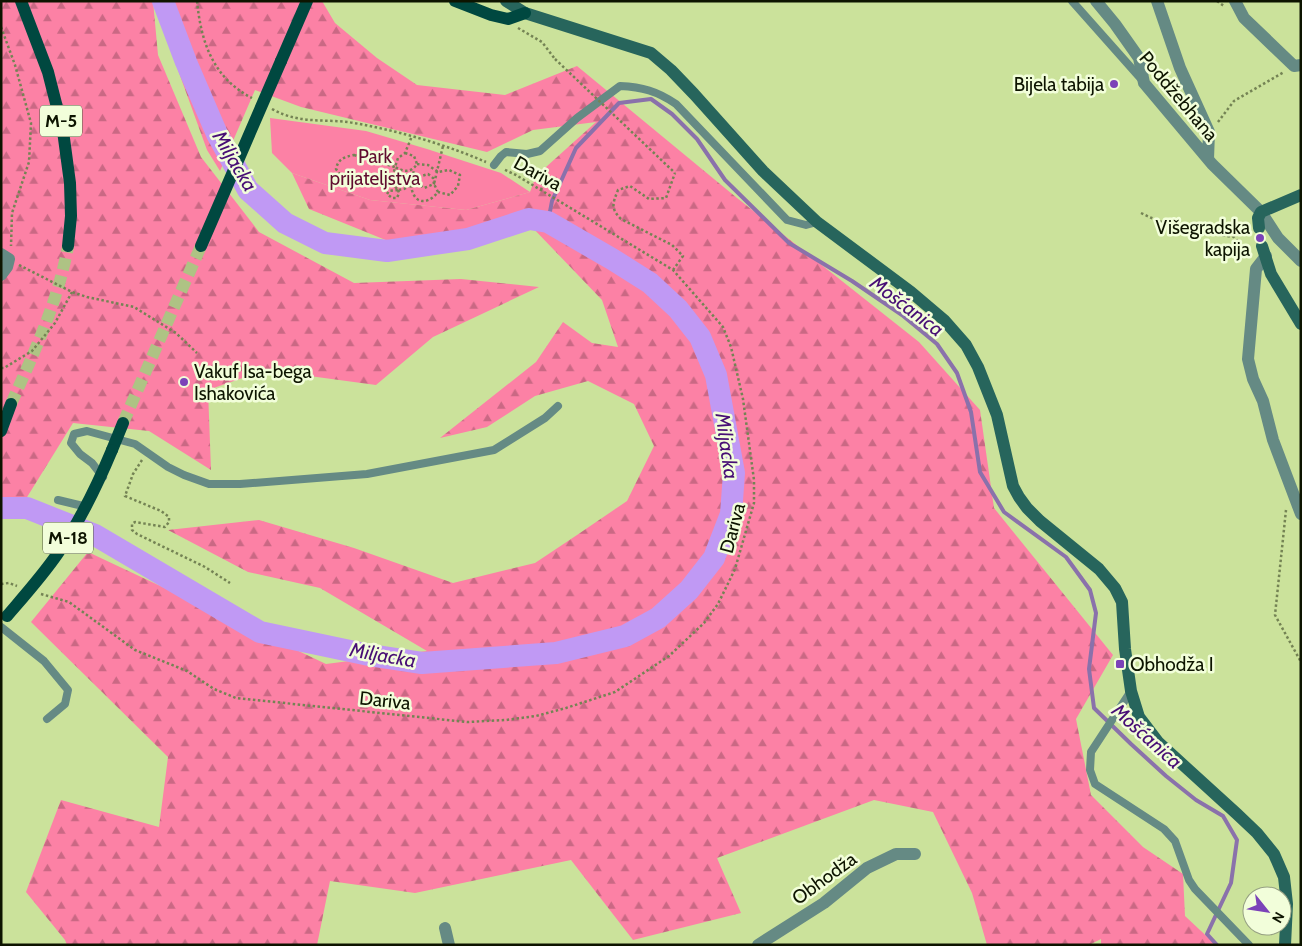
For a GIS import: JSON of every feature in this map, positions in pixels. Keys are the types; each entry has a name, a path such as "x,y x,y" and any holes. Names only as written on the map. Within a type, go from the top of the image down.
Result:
{"main road":[{"name":"M-5","path":"21,1 48,72 63,131 70,183 71,216 68,246"},
{"path":"200,246 307,1"},
{"path":"455,1 491,15 508,19 524,13"},
{"path":"506,1 524,13 651,53 694,94 763,171 817,222 912,292 944,320 966,345 978,367 997,415 1013,486 1019,497 1040,521 1099,568 1115,588 1122,602 1125,649 1131,692 1139,717 1158,742 1238,814 1274,854 1284,877 1287,904 1285,945"},
{"path":"1259,228 1258,218 1260,212 1301,195"},
{"path":"1264,251 1270,274 1301,324"},
{"path":"1,430 11,404"},
{"name":"M-18","path":"3,622 43,573 70,534 90,499 123,423"}],"street":[{"path":"1096,1 1139,58 1144,82"},
{"path":"1157,1 1180,68 1209,132 1208,159"},
{"path":"1235,1 1244,18 1297,66"},
{"name":"Poddžebhana","path":"1144,82 1208,159 1260,212 1278,238 1301,261"},
{"path":"1264,251 1256,269 1248,359 1253,380 1263,401 1272,440 1301,514"},
{"path":"1,275 7,267 5,256"},
{"name":"Obhodža","path":"758,945 824,903 867,868 896,854 915,854"},
{"path":"446,928 450,945"}],"lane":[{"name":"Poddžebhana","path":"1072,1 1144,82"},
{"path":"494,165 506,152 528,154 540,151 577,118 620,86 640,87 663,96 676,104 787,220 806,225 817,222"},
{"path":"58,500 83,506 96,497 104,478 71,442 74,434 87,431 114,445 135,444 184,475 209,484 240,484 367,474 494,450 545,418 558,406"},
{"path":"3,622 44,661 68,690 65,704 47,719"},
{"path":"1131,692 1091,752 1090,770 1095,784 1164,829 1175,841 1189,880 1247,943"}],"path":[{"path":"196,1 204,44 212,59 231,82 246,95 254,99"},
{"path":"508,19 542,42 555,59 675,173 666,198 649,199 630,186 618,190 613,204 615,213 621,219 672,246 683,256 673,270"},
{"path":"1,28 15,65 31,123 29,162 12,214 11,247 5,256 87,298 134,307 176,333 197,353"},
{"path":"1213,129 1234,101 1297,66"},
{"name":"Dariva","path":"35,592 69,602 135,650 187,671 214,690 236,698 467,722 536,716 615,692 669,656 704,623 735,568 754,504 754,480 743,399 731,348 723,327 673,270 516,175 467,154 412,136 352,123 286,116 270,108"},
{"path":"412,136 405,153 398,158 395,167 392,182 394,187 398,190 399,193 397,198 392,198 387,194 390,191 398,190 404,189 412,185"},
{"path":"412,178 424,188 434,184 443,146"},
{"path":"405,153 414,156 417,164 412,178 412,194 418,200 424,201 432,199 438,192"},
{"path":"392,182 387,186 344,180 338,175 336,170 338,163 344,157 354,154 407,172 414,170"},
{"path":"412,178 428,174 434,178 434,184 438,192 450,195 458,186 460,175 449,170 438,172 428,165 417,164"},
{"path":"541,190 546,176"},
{"path":"1141,213 1158,222 1184,230 1234,237 1246,250 1256,269"},
{"path":"1,368 32,351 55,323 72,292"},
{"path":"148,452 133,474 125,496 160,511 169,518 169,522 165,527 135,522 132,524 132,530 205,567 230,584"},
{"path":"1289,484 1275,615 1301,662"},
{"path":"1,584 18,586"}],"green space":[{"path":"1,1 153,1 158,55 201,157 259,232 354,283 461,279 539,287 433,337 376,385 265,370 208,390 211,470 149,431 73,423 24,502 1,499"},
{"path":"170,1 322,1 335,23 377,58 417,85 505,95 577,66 737,198 919,342 980,410 994,508 1113,655 1076,719 1091,795 1143,847 1183,874 1185,916 1216,945 1101,945 1101,939 1089,945 987,945 972,893 933,812 874,800 717,858 741,913 633,940 571,860 415,893 330,881 317,945 67,945 26,892 61,800 159,827 168,757 31,622 88,552 326,664 427,651 320,588 248,572 168,530 259,520 354,548 453,583 535,563 627,501 654,446 634,404 588,381 535,396 487,427 440,438 536,362 563,322 592,343 618,347 602,300 530,225 393,243 309,209 292,173 370,200 466,210 530,192 536,176 596,122 533,130 487,152 301,107 255,90 220,171 207,150 166,37"},
{"name":"Park prijateljstva","path":"270,118 366,131 501,173 530,192 466,210 370,200 292,173 272,153"}],"waterway":[{"name":"Miljacka","path":"1,508 27,508 95,535 260,632 369,655 422,663 556,653 625,636 658,618 689,590 714,558 731,514 734,473 716,375 700,337 678,309 650,283 548,222 529,219 468,239 387,251 325,243 285,223 248,190 217,134 186,62 163,1"},
{"name":"Mošćanica","path":"548,222 552,201 576,148 619,103 651,99 672,114 697,139 725,180 789,243 852,281 902,315 937,344 957,373 971,412 980,472 1004,512 1066,557 1090,590 1096,613 1089,669 1094,708 1166,776 1196,800 1223,816 1237,840 1231,883 1207,934 1217,945"}],"tunnel":[{"path":"11,404 52,307 68,246"},
{"path":"123,423 201,246"}],"place":[{"name":"Bijela tabija","path":"1114,84"},
{"name":"Višegradska kapija","path":"1260,238"},
{"name":"Vakuf Isa-bega Ishakovića","path":"184,382"},
{"name":"Obhodža I","path":"1120,664"}]}
